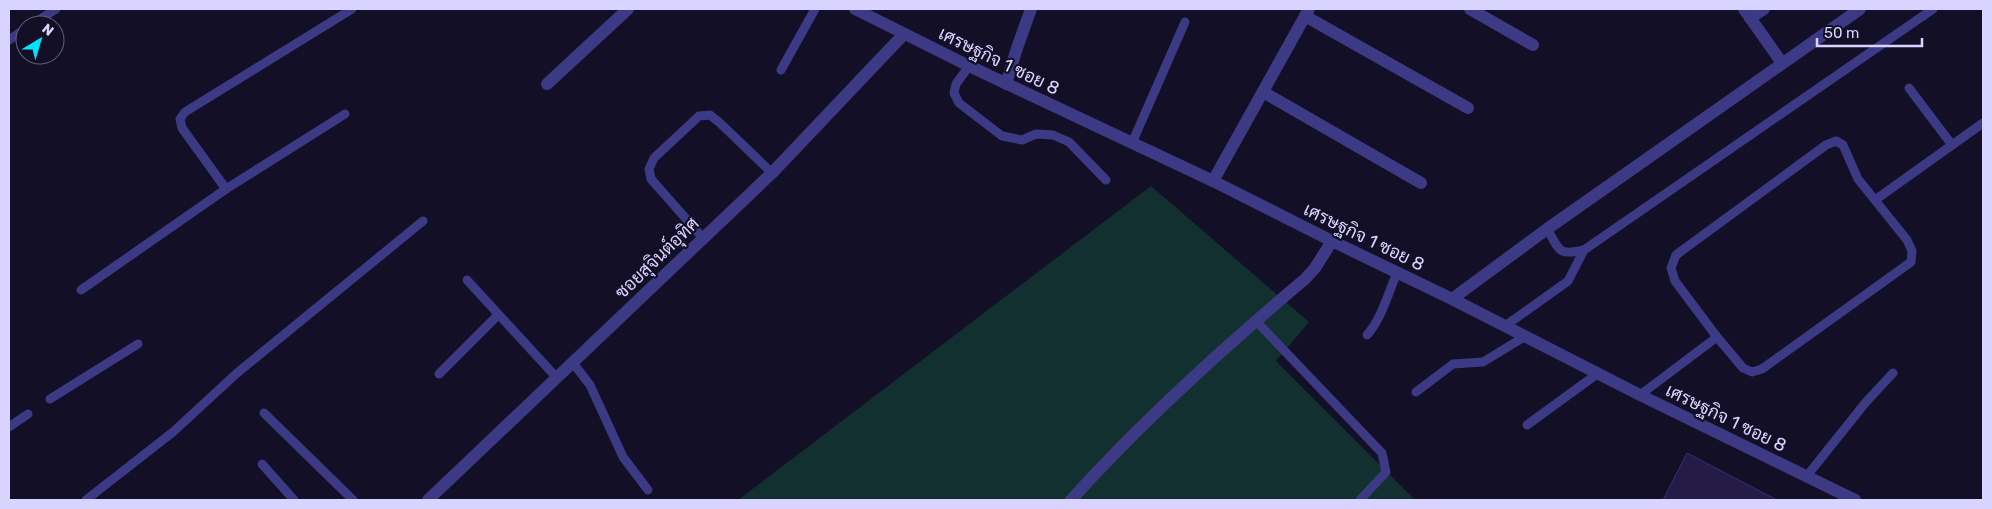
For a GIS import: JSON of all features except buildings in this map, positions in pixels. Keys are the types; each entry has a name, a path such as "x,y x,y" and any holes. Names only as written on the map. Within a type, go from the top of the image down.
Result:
{"street":[{"path":"547,84 628,9"},
{"name":"เศรษฐกิจ 1 ซอย 8","path":"855,9 871,12 904,34 1213,181 1452,299 1597,374 1855,500"},
{"path":"1006,84 1031,9"},
{"path":"1470,9 1534,45"},
{"path":"1764,9 1747,13 1782,63"},
{"path":"1452,299 1547,229 1860,9"},
{"path":"1213,181 1307,12 1468,108"},
{"name":"ซอยสุจินต์อุทิศ","path":"428,500 772,173 904,34"},
{"path":"1262,92 1422,183"},
{"path":"1072,500 1122,446 1157,412 1256,321 1305,279 1315,268 1332,241"}],"lane":[{"path":"226,189 182,128 180,119 185,112 352,9"},
{"path":"781,70 815,9"},
{"path":"1547,229 1560,250 1568,253 1584,250 1933,9"},
{"path":"1132,143 1185,22"},
{"path":"969,66 956,84 954,93 959,103 1002,136 1022,140 1036,134 1053,135 1069,142 1106,180"},
{"path":"1909,88 1952,145"},
{"path":"81,290 226,189 345,114"},
{"path":"704,238 651,179 649,169 654,158 660,152 699,116 710,116 720,123 772,173"},
{"path":"1875,200 1983,123"},
{"path":"1836,141 1843,145 1858,179 1875,200 1908,240 1912,251 1911,262 1900,272 1762,369 1752,372 1743,368 1675,281 1671,268 1676,256 1826,145 1836,141"},
{"path":"86,500 173,432 237,373 423,221"},
{"path":"1505,326 1568,280 1584,250"},
{"path":"1367,335 1373,329 1381,314 1397,273"},
{"path":"467,280 557,378"},
{"path":"439,374 498,314"},
{"path":"1256,321 1382,453 1386,472 1360,500"},
{"path":"1416,392 1453,364 1483,362 1524,337"},
{"path":"1640,395 1717,337"},
{"path":"50,399 138,344"},
{"path":"573,363 590,385 623,457 648,490"},
{"path":"1806,477 1866,402 1893,373"},
{"path":"1527,425 1597,374"},
{"path":"9,427 28,414"},
{"path":"264,414 353,500"},
{"path":"262,464 294,500"}],"green space":[{"path":"1151,186 1309,322 1276,361 1415,500 738,500"}]}
